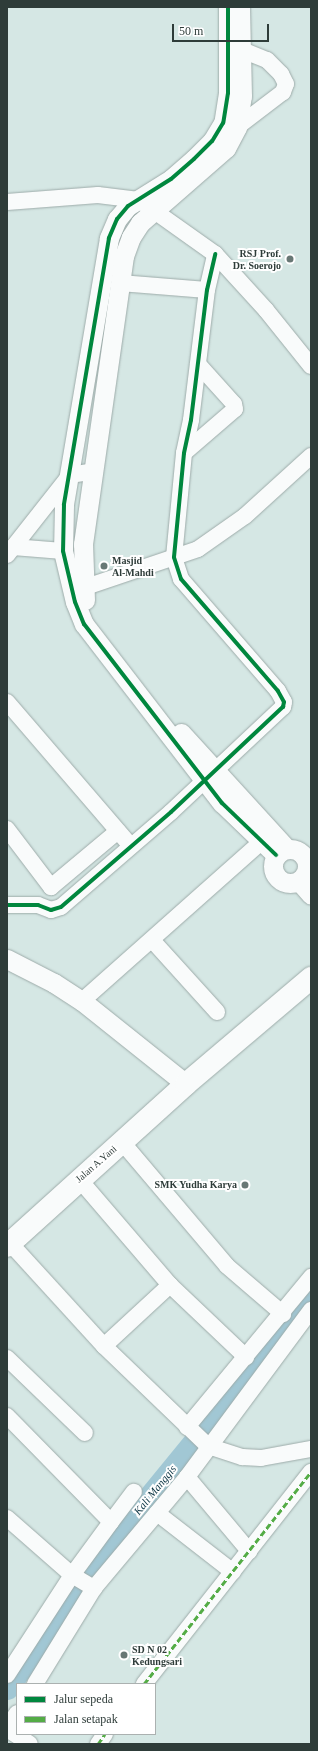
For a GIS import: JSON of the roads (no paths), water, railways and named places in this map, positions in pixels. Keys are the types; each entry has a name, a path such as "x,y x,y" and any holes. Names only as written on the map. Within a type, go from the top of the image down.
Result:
{"highway":[{"name":"Jalan A.Yani","path":"9,1244 79,1179 186,1084 311,978"}],"street":[{"path":"228,7 242,96 238,127"},
{"path":"240,7 223,123 212,141 171,179 146,206 131,237 124,256 94,471 82,544 83,588 91,620 100,634 169,720 209,776 281,852"},
{"path":"234,49 267,60 276,68 286,84 282,92 238,127 226,148 146,206 128,206 117,219 109,238 64,506 63,551 75,602 84,624 209,776 260,842 281,852 299,851 306,860 305,888 287,883 277,878 272,867 281,852"},
{"path":"7,202 98,195 146,206 214,254 266,310 311,366"},
{"path":"7,905 38,905 56,910 279,714 284,702 278,691 181,579 174,557 184,453 191,420 207,290 214,254"},
{"path":"120,284 207,290"},
{"path":"184,453 235,410 234,404 198,364"},
{"path":"83,588 198,549 217,538 311,456"},
{"path":"10,551 70,476 94,471"},
{"path":"10,551 63,551"},
{"path":"7,702 130,845"},
{"path":"7,828 51,887"},
{"path":"38,905 51,887 118,831"},
{"path":"82,1001 260,842"},
{"path":"152,940 217,1012"},
{"path":"8,960 82,1001 186,1084"},
{"path":"122,1142 227,1266 283,1314"},
{"path":"79,1179 170,1285 246,1357"},
{"path":"9,1244 104,1346 206,1445 242,1457 261,1458 311,1449"},
{"path":"189,1429 246,1357 283,1314 311,1277"},
{"path":"104,1346 170,1285"},
{"path":"36,1683 94,1588 187,1477 206,1445 311,1310"},
{"path":"7,1358 85,1433"},
{"path":"7,1416 111,1522"},
{"path":"145,1683 311,1472"},
{"path":"187,1477 249,1552"},
{"path":"7,1675 72,1575 134,1492"},
{"path":"157,1513 233,1572"},
{"path":"7,1518 72,1575 94,1588"},
{"path":"16,1715 7,1729 16,1735"},
{"path":"16,1735 30,1744"},
{"path":"98,1744 104,1735"}],"waterway":[{"name":"Kali Manggis","path":"7,1688 91,1568 311,1299"}],"place":[{"name":"RSJ Prof. Dr. Soerojo","path":"290,259"},
{"name":"Masjid Al-Mahdi","path":"104,566"},
{"name":"SMK Yudha Karya","path":"245,1185"},
{"name":"SD N 02 Kedungsari","path":"124,1655"}]}
